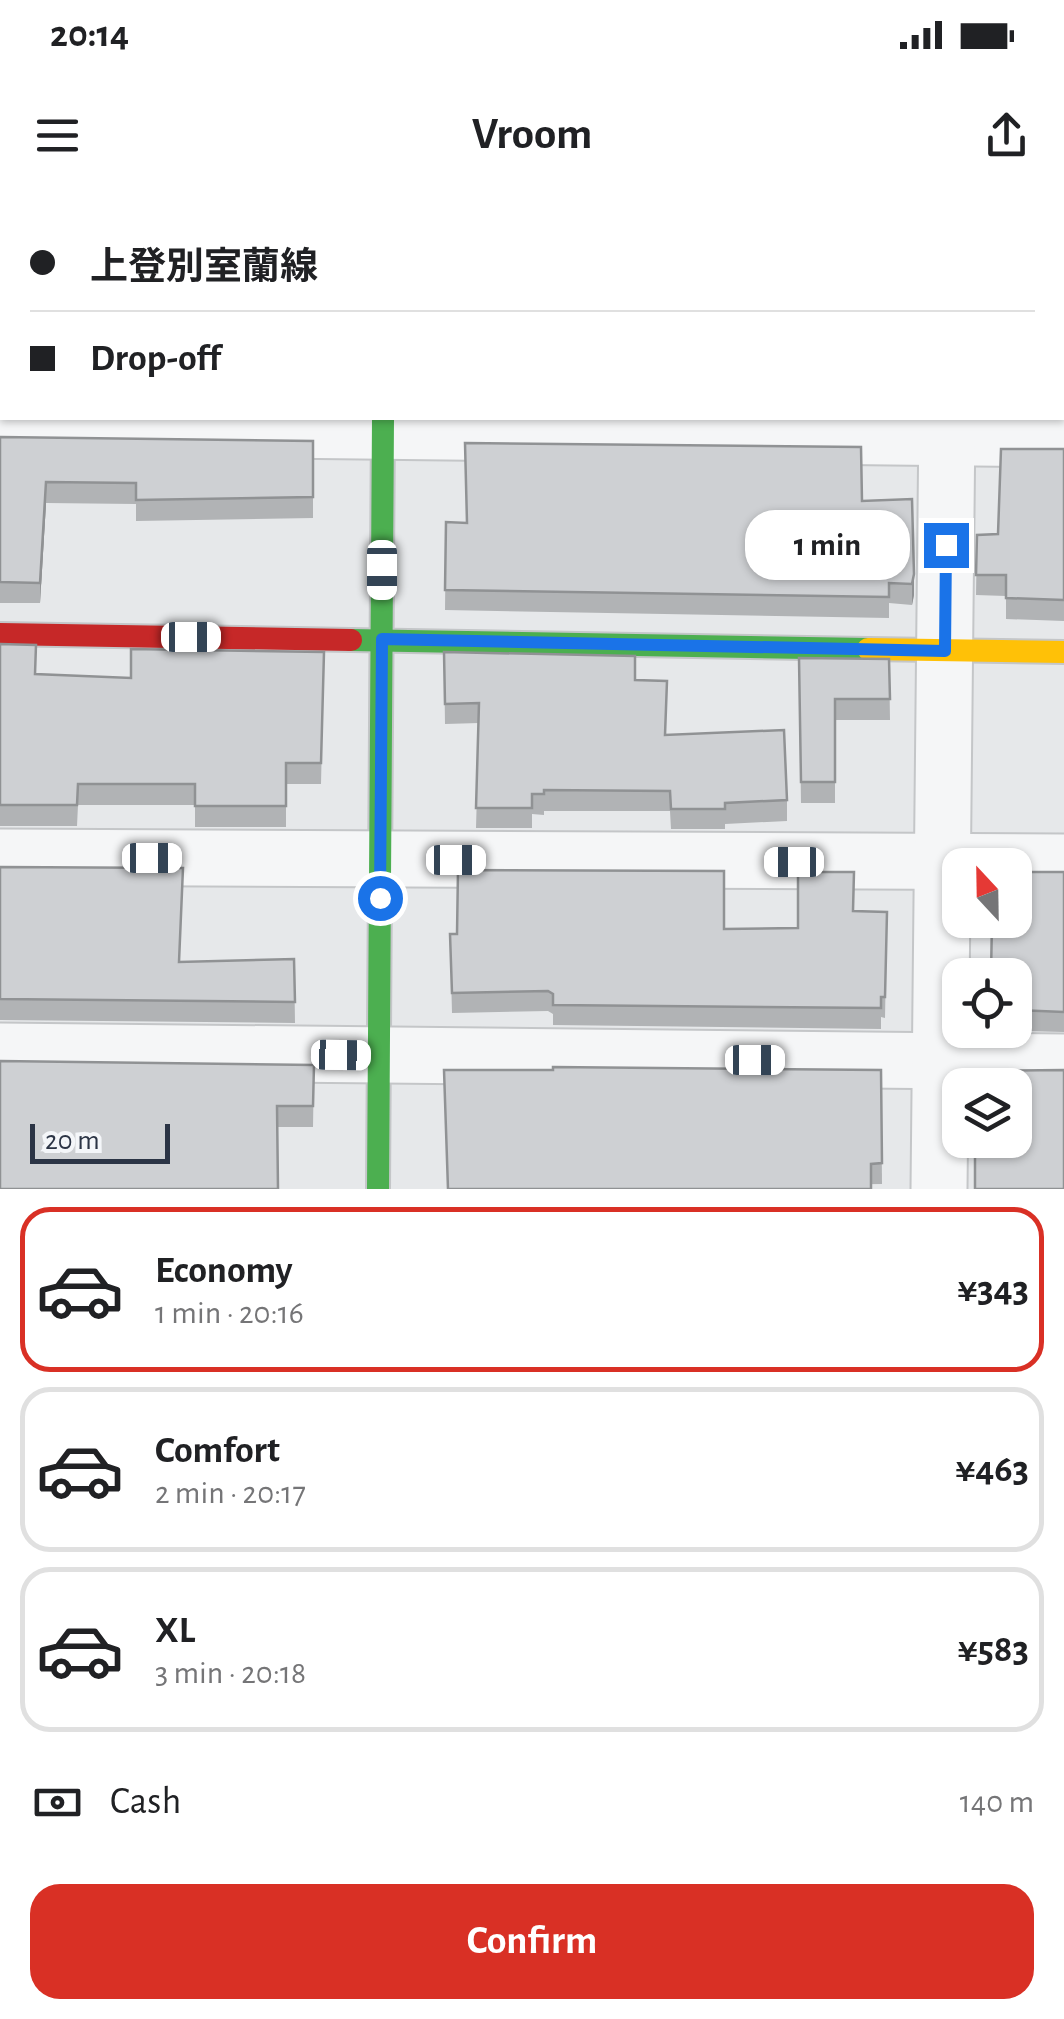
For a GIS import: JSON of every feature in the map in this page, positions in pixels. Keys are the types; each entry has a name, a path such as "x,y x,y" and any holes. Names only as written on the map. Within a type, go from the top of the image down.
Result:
{"street":[{"path":"0,428 383,424 947,428 1064,440"},
{"path":"378,1189 383,424"},
{"path":"944,848 947,428"},
{"path":"0,634 1064,652"},
{"path":"0,857 942,863"},
{"path":"1032,862 1064,862"},
{"path":"939,1189 943,938"},
{"path":"0,1051 1064,1062"}],"building":[{"path":"0,437 313,441 313,497 136,500 136,483 46,482 40,583 0,582"},
{"path":"465,443 861,447 862,501 912,499 912,584 889,583 889,597 445,590 446,522 467,523"},
{"path":"1001,449 1064,449 1064,600 1006,598 1006,575 976,575 977,535 998,534"},
{"path":"0,644 36,645 35,674 131,678 131,649 324,652 321,763 286,763 286,806 195,806 195,784 78,784 77,805 0,805"},
{"path":"444,652 635,656 635,680 667,681 665,735 784,730 787,800 725,803 725,809 671,809 670,791 544,790 544,794 532,794 532,808 476,808 479,703 445,704"},
{"path":"799,658 889,659 890,699 835,699 835,782 801,782"},
{"path":"0,867 183,868 179,962 294,959 295,1002 0,999"},
{"path":"458,870 724,871 724,929 798,928 798,872 854,872 853,911 887,912 885,997 881,997 881,1008 553,1005 553,994 548,991 452,993 450,934 457,934"},
{"path":"1032,872 1064,872 1064,1012 1032,1011 1032,958 991,958 992,938 1032,938"},
{"path":"0,1061 314,1065 313,1106 277,1106 278,1189 0,1189"},
{"path":"444,1070 881,1070 882,1163 871,1164 871,1189 448,1189"},
{"path":"1032,1070 1064,1070 1064,1189 975,1189 975,1158 1032,1158"}],"traffic: fast":[{"path":"378,1189 383,420"},
{"path":"351,640 868,649"}],"traffic: slow":[{"path":"868,649 1064,652"}],"traffic: jam":[{"path":"0,634 351,640"}],"route":[{"path":"380,898 382,639 945,651 946,545"}]}
